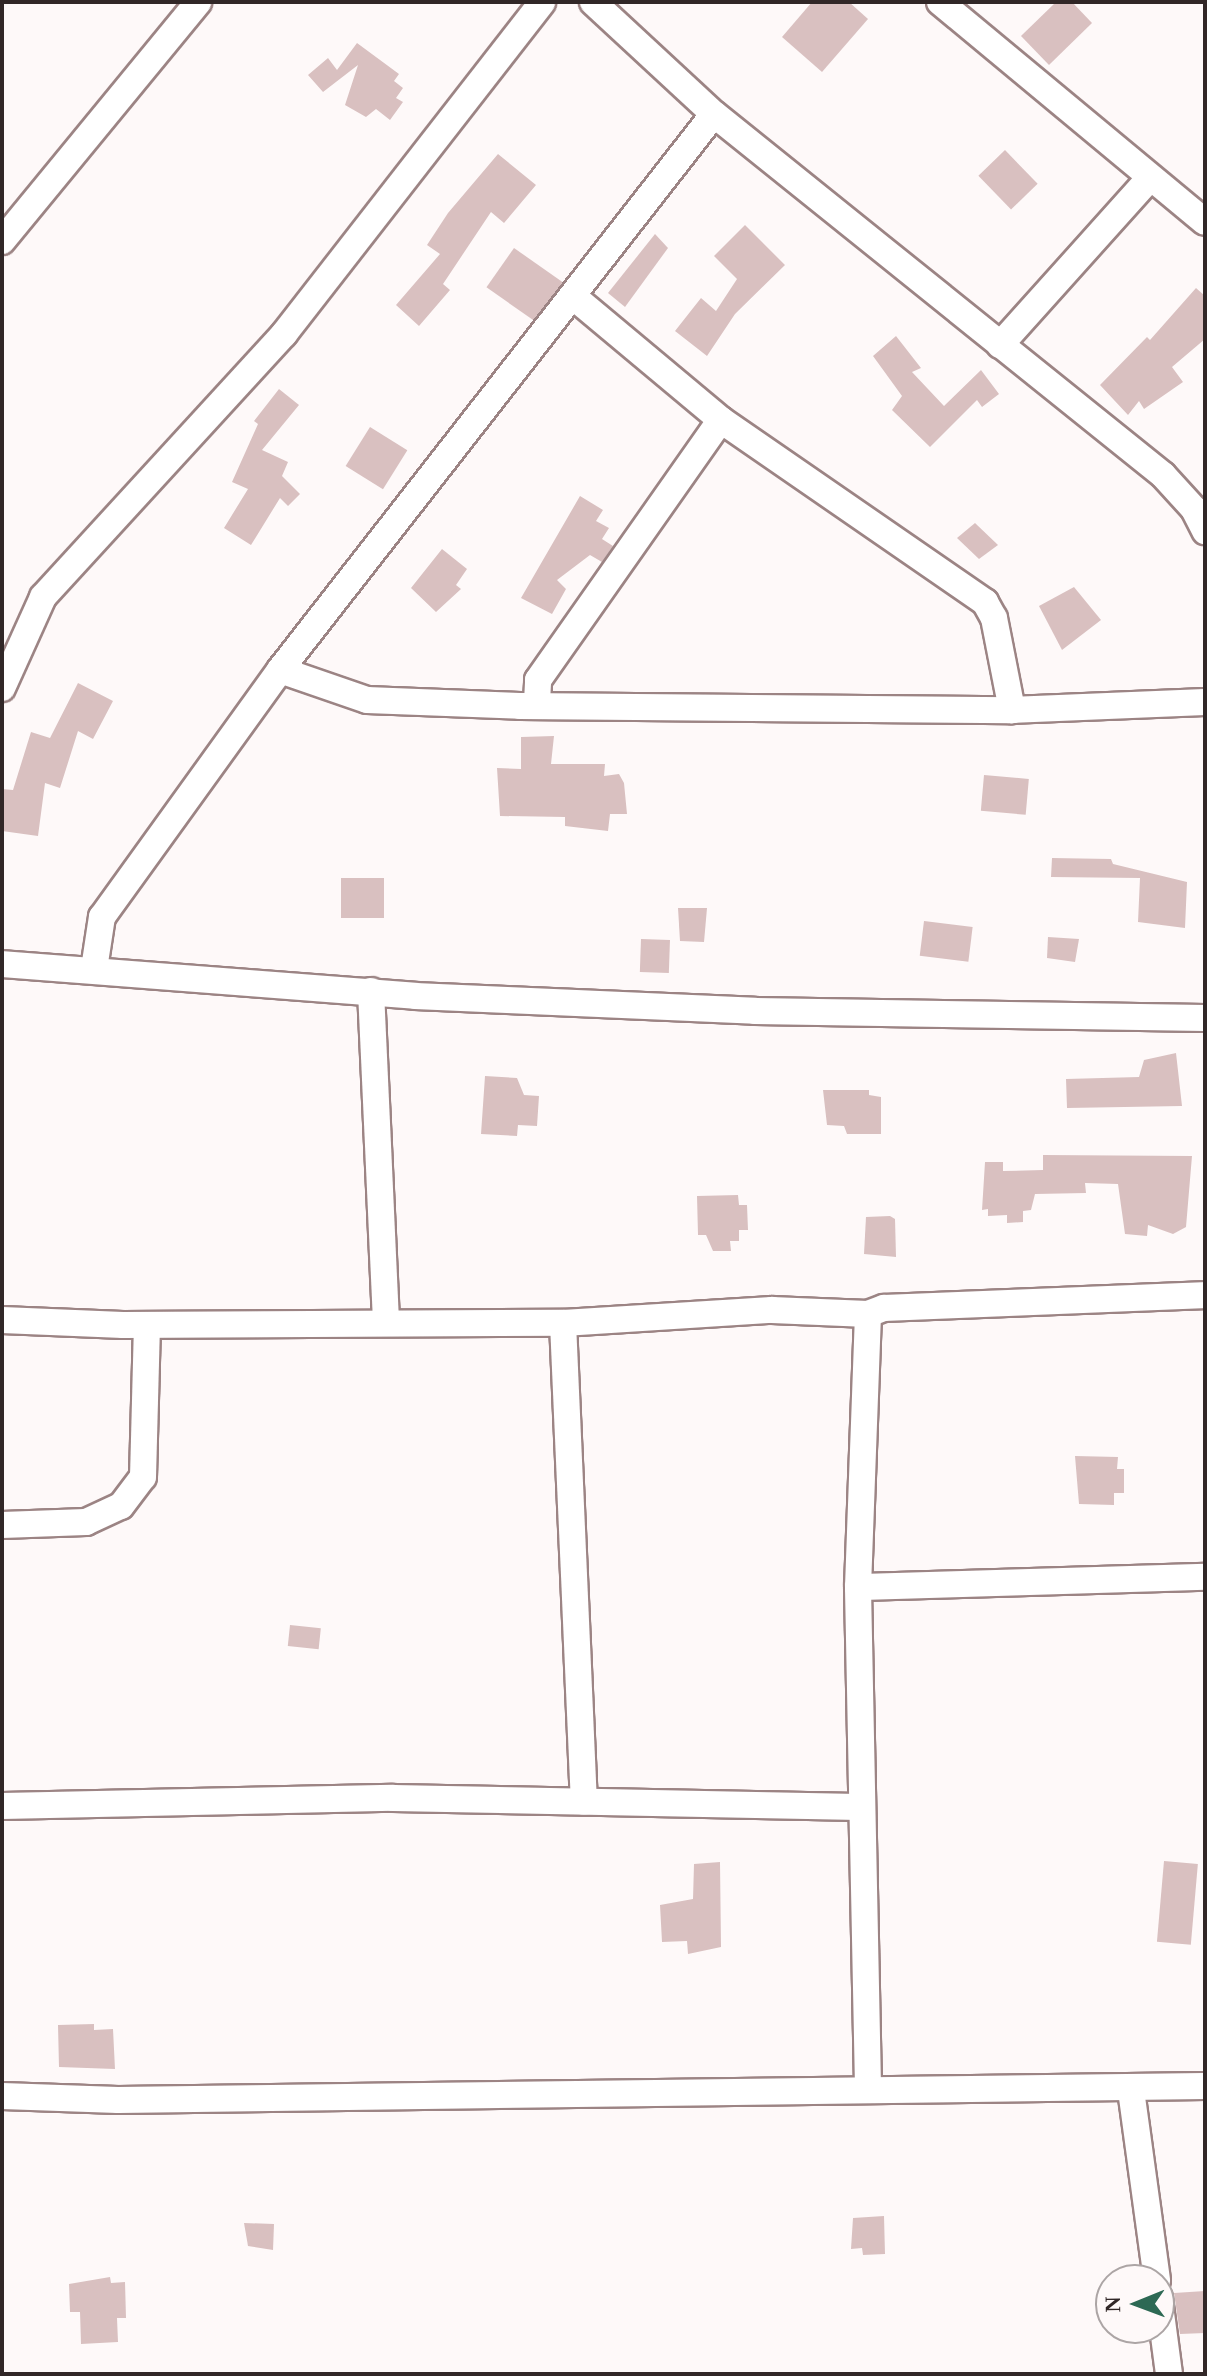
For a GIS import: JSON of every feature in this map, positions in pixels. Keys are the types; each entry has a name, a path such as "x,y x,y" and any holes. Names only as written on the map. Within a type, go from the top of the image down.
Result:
{"street":[{"path":"2,241 198,2"},
{"path":"2,688 43,597 284,334 542,2"},
{"path":"593,2 714,114 1163,475 1194,509 1205,531"},
{"path":"940,2 1149,179 1205,222"},
{"path":"94,969 102,917 280,670 714,114"},
{"path":"1000,345 1149,179"},
{"path":"574,297 721,420 985,602 994,618 1012,710"},
{"path":"537,702 538,680 721,420"},
{"path":"280,670 367,700 520,706 537,702 1012,710 1205,702"},
{"path":"2,964 371,991 755,1011 1205,1018"},
{"path":"371,991 386,1320"},
{"path":"2,1320 147,1325 386,1320 563,1323 772,1310 868,1314 884,1308 1205,1295"},
{"path":"868,1314 858,1587 859,1807 868,2087"},
{"path":"563,1323 584,1802"},
{"path":"2,1525 86,1522 121,1506 143,1477 147,1325"},
{"path":"858,1587 1205,1577"},
{"path":"2,1806 393,1798 859,1807"},
{"path":"2,2096 118,2100 868,2087 1131,2090 1205,2086"},
{"path":"1131,2090 1155,2264"},
{"path":"1165,2344 1169,2374"}],"building":[{"path":"812,2 849,2 868,19 822,72 782,37"},
{"path":"1056,2 1072,2 1092,23 1049,65 1021,36"},
{"path":"357,43 399,74 394,81 403,88 396,98 403,102 390,120 376,109 366,117 345,105 358,65 323,92 308,75 328,58 337,70"},
{"path":"1005,150 1038,184 1011,210 978,176"},
{"path":"498,154 536,185 504,223 491,212 443,284 450,290 419,326 396,305 440,254 427,245 448,213"},
{"path":"745,225 785,265 735,314 707,356 675,331 701,298 716,311 737,279 714,256"},
{"path":"655,234 668,248 625,307 608,293"},
{"path":"514,248 563,282 536,322 486,287"},
{"path":"1196,288 1205,296 1205,339 1172,367 1183,382 1144,409 1139,401 1128,415 1100,385 1147,337 1150,340"},
{"path":"896,336 921,368 912,372 944,406 981,370 999,394 982,407 977,400 930,447 892,410 902,396 873,356"},
{"path":"279,389 299,405 262,450 288,462 282,476 300,494 288,506 280,498 251,545 224,528 248,489 232,482 258,424 254,421"},
{"path":"370,427 407,450 383,489 346,466"},
{"path":"580,496 603,510 596,521 609,528 602,539 613,546 602,562 590,555 557,580 566,589 552,614 521,598"},
{"path":"975,523 998,545 979,559 957,538"},
{"path":"442,549 467,569 456,585 461,589 436,612 411,588"},
{"path":"1074,587 1101,620 1062,650 1039,606"},
{"path":"78,683 113,701 93,739 78,731 60,788 45,783 38,836 2,831 2,789 13,790 31,732 50,738"},
{"path":"554,736 551,764 605,764 604,776 619,774 624,783 627,814 610,814 608,831 565,826 565,817 500,816 497,768 521,769 521,737"},
{"path":"984,775 1029,779 1026,815 981,811"},
{"path":"1052,858 1111,859 1113,864 1187,882 1185,928 1138,922 1140,878 1051,877"},
{"path":"341,878 384,878 384,918 341,918"},
{"path":"678,908 707,908 704,942 680,941"},
{"path":"924,921 973,927 968,962 920,956"},
{"path":"1048,937 1079,939 1075,962 1047,958"},
{"path":"641,939 670,940 669,973 640,972"},
{"path":"1176,1053 1182,1106 1067,1108 1066,1079 1139,1077 1144,1060"},
{"path":"485,1076 517,1078 524,1095 539,1096 537,1126 518,1125 517,1136 481,1134"},
{"path":"823,1090 869,1090 869,1095 881,1097 881,1134 847,1134 844,1126 827,1125"},
{"path":"1043,1155 1192,1156 1186,1227 1173,1234 1148,1225 1147,1236 1125,1234 1118,1184 1085,1183 1086,1193 1035,1194 1031,1210 1023,1211 1023,1222 1007,1223 1007,1215 988,1216 988,1209 982,1210 985,1162 1003,1162 1003,1171 1043,1170"},
{"path":"738,1195 739,1205 747,1205 748,1230 739,1230 739,1241 730,1241 731,1251 713,1251 706,1235 698,1235 697,1196"},
{"path":"890,1216 895,1219 896,1257 864,1254 866,1217"},
{"path":"1075,1456 1118,1457 1117,1469 1124,1469 1124,1493 1114,1493 1114,1505 1079,1504"},
{"path":"290,1625 321,1628 319,1649 288,1646"},
{"path":"1164,1861 1198,1864 1191,1945 1157,1942"},
{"path":"720,1862 721,1947 688,1954 687,1941 662,1942 660,1905 693,1899 694,1864"},
{"path":"94,2024 94,2030 113,2029 115,2069 59,2067 58,2025"},
{"path":"884,2216 885,2254 863,2255 862,2248 851,2249 853,2218"},
{"path":"244,2223 274,2224 273,2250 248,2246"},
{"path":"110,2277 111,2283 125,2282 126,2318 117,2318 118,2342 81,2344 80,2312 70,2312 69,2284"},
{"path":"1205,2291 1205,2333 1180,2334 1175,2293"}]}
